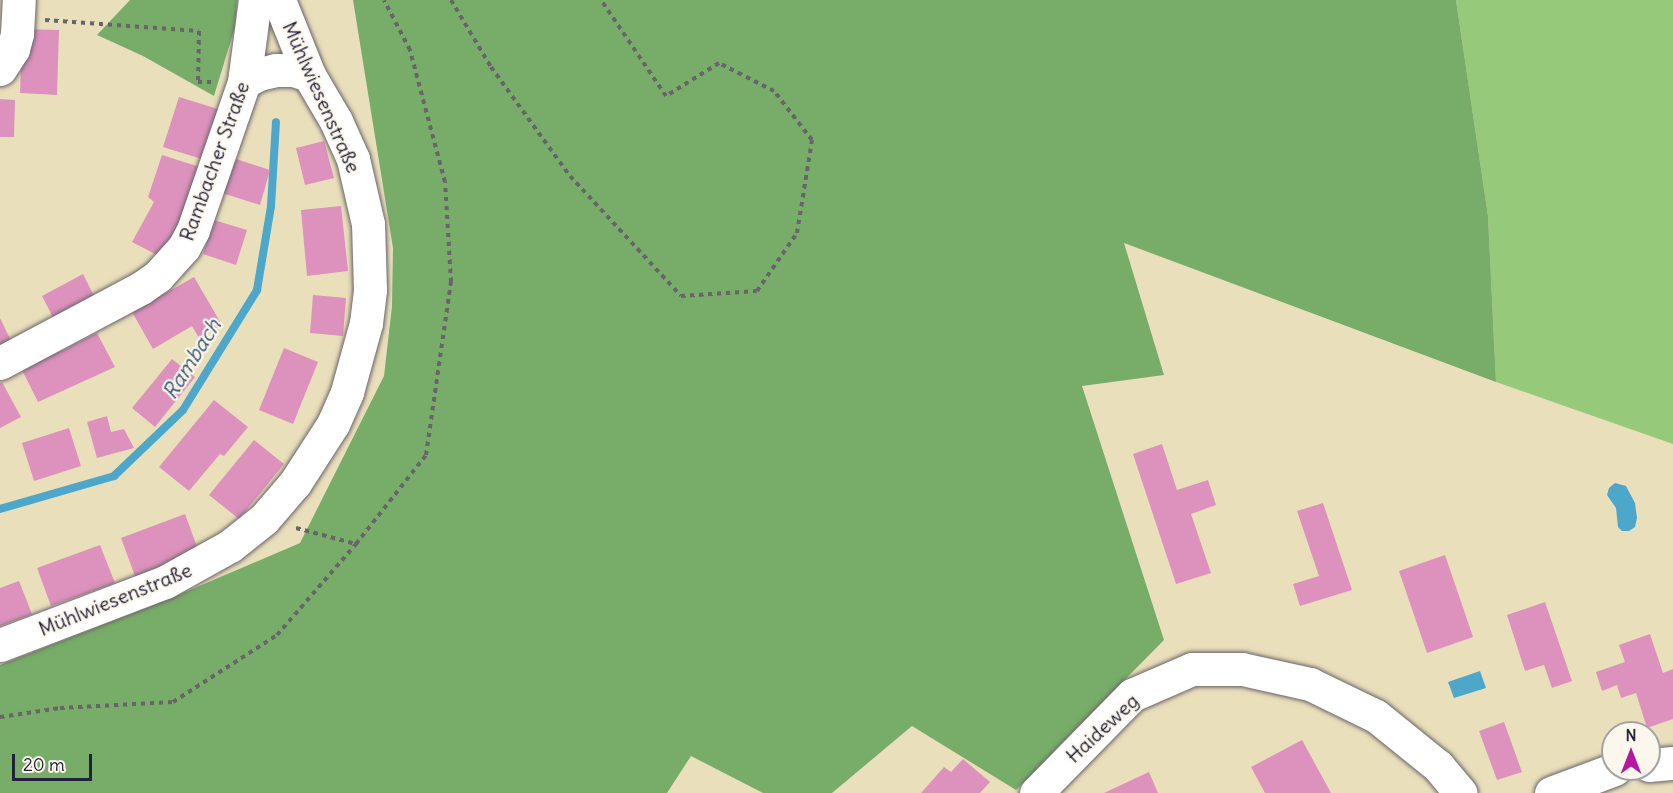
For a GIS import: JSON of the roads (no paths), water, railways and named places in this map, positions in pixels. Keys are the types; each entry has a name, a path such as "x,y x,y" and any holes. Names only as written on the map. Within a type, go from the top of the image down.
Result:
{"main road":[{"name":"Rambacher Straße","path":"0,363 141,288 172,262 193,230 244,82 255,0"},
{"name":"Mühlwiesenstraße","path":"0,645 165,582 231,546 264,519 295,483 333,424 358,358 370,290 370,246 362,191 353,159 336,121 309,75 279,0"},
{"path":"0,69 13,49 18,9"},
{"path":"244,82 259,74 276,70 293,70 309,75"},
{"name":"Haideweg","path":"1036,793 1131,695 1192,669 1242,669 1310,684 1376,716 1438,766 1461,793"},
{"path":"1551,793 1601,774"}],"water":[{"path":"1615,483 1626,486 1635,503 1637,518 1635,527 1629,531 1622,531 1618,527 1616,508 1607,495 1609,488"},
{"path":"1480,671 1486,688 1454,698 1448,682"}],"waterway":[{"name":"Rambach","path":"0,509 114,476 183,410 257,290 271,206 276,122"}]}
